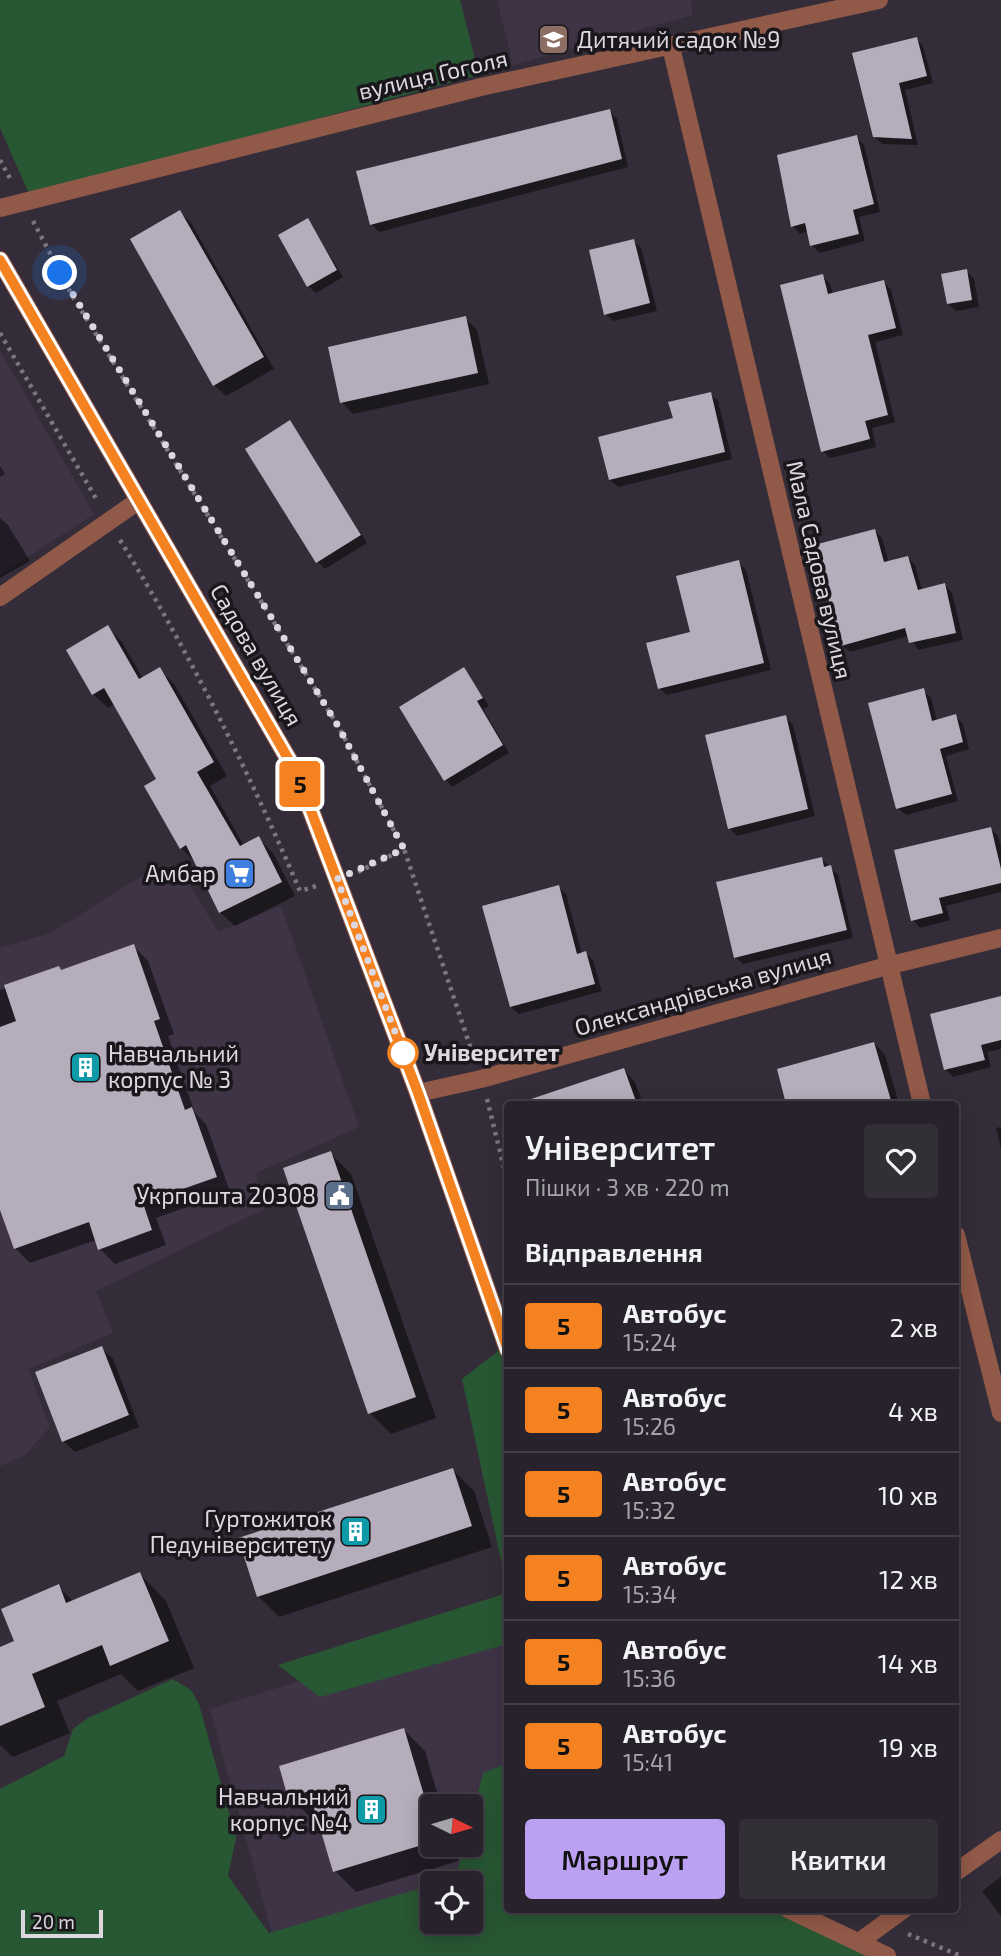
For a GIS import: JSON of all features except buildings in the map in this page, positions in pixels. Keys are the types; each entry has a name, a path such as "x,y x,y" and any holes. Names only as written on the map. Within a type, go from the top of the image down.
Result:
{"street":[{"name":"вулиця Гоголя","path":"0,208 481,87 879,0"},
{"name":"Мала Садова вулиця","path":"671,47 887,966 921,1101"},
{"name":"Садова вулиця","path":"0,260 297,774 418,1093 504,1339"},
{"path":"0,597 138,501"},
{"name":"Олександрівська вулиця","path":"418,1093 481,1079 887,966 1001,938"},
{"path":"959,1247 1001,1413"},
{"path":"959,1870 1001,1840"},
{"path":"797,1913 887,1956"},
{"path":"859,1942 899,1913"}],"path":[{"path":"0,160 73,297 338,726 404,849 481,1079 504,1168"},
{"path":"0,333 108,522 172,626 262,802 300,891 337,879 404,849"}],"shaded area":[{"name":"Дитячий садок №9","path":"497,0 691,0 692,15 513,65"},
{"path":"0,351 94,514 0,575"},
{"path":"158,866 185,877 218,932 281,906 359,1127 256,1173 264,1209 96,1291 113,1333 28,1369 50,1427 25,1455 0,1466 0,948 51,933"},
{"path":"504,1617 504,1903 483,1890 483,1871 420,1871 420,1924 276,1948 210,1709"}],"green space":[{"path":"0,0 460,0 479,75 30,196 0,128"},
{"path":"504,1347 504,1574 462,1379"},
{"path":"504,1594 504,1645 320,1697 278,1665"},
{"path":"173,1679 191,1690 199,1704 236,1838 228,1876 269,1933 420,1889 420,1934 483,1934 483,1871 457,1871 461,1857 483,1857 483,1794 478,1794 483,1773 504,1764 504,1913 796,1913 887,1956 0,1956 0,1789 64,1756 73,1729 88,1718"}],"bus line":[{"name":"5","path":"0,260 297,774 418,1093 504,1339"}],"place":[{"name":"Дитячий садок №9","path":"554,40"},
{"name":"Амбар","path":"239,874"},
{"name":"Університет","path":"403,1053"},
{"name":"Навчальний корпус № 3","path":"85,1067"},
{"name":"Укрпошта 20308","path":"339,1196"},
{"name":"Гуртожиток Педуніверситету","path":"355,1532"},
{"name":"Навчальний корпус №4","path":"372,1810"}],"route":[{"path":"60,273 338,726 404,849 337,879 403,1053"}]}
